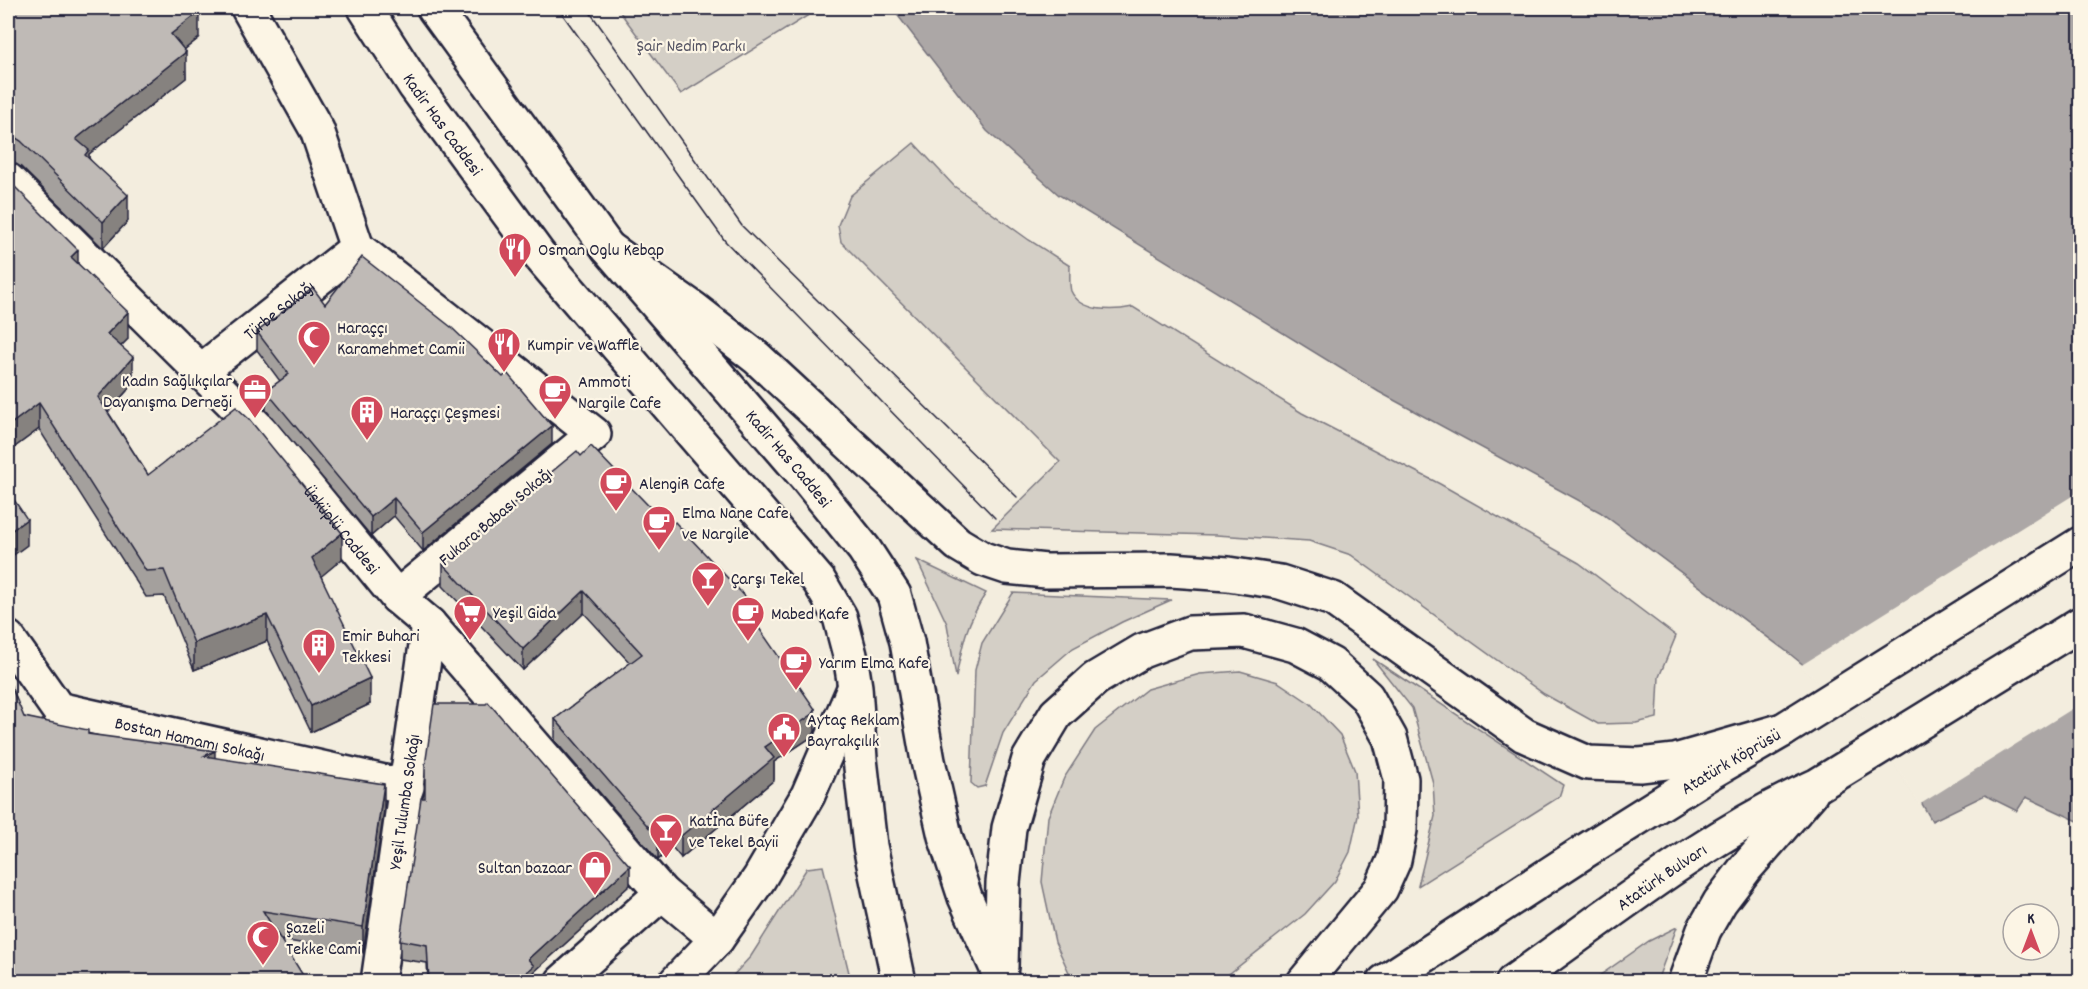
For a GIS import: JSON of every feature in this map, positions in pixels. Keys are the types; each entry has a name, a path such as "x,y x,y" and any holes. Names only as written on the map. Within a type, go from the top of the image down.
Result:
{"main road":[{"path":"248,8 316,130 357,248"},
{"name":"Kadir Has Caddesi","path":"365,8 415,86 539,255 819,581 840,617 855,687 870,846 899,981"},
{"name":"Kadir Has Caddesi","path":"434,8 608,248 805,476 864,549 894,595 907,642 928,761 945,836 965,897 1002,978"},
{"name":"Üsküplü Caddesi","path":"8,180 263,433 397,597 429,624 662,893 717,939"},
{"name":"Türbe Sokağı","path":"201,370 357,248"},
{"name":"Fukara Babası Sokağı","path":"357,248 594,434 397,597"},
{"path":"608,248 694,309 757,358 958,544 983,559 1007,567 1046,571 1171,570 1228,574 1280,582 1333,599 1524,735 1588,763 1640,765 1675,761 1783,730"},
{"name":"Atatürk Köprüsü","path":"1384,981 1585,850 1783,730 2080,544"},
{"name":"Yeşil Tulumba Sokağı","path":"378,981 429,624"},
{"path":"1685,981 1704,930 1720,902 1745,869 1818,785 2080,624"},
{"path":"1002,978 1003,883 1009,828 1029,759 1056,714 1095,679 1142,651 1190,633 1244,631 1295,645 1331,664 1367,697 1390,738 1401,779 1400,830 1394,860 1381,889 1304,981"},
{"name":"Bostan Hamamı Sokağı","path":"8,638 58,709 406,787"},
{"path":"676,981 717,939 759,879 800,810 855,687"},
{"name":"Atatürk Bulvarı","path":"1513,981 1685,861 1778,803 1818,785"},
{"path":"562,981 662,893"}],"green space":[{"name":"Şair Nedim Parkı","path":"617,8 820,8 681,94"},
{"path":"914,143 954,186 1029,240 1070,266 1071,291 1082,303 1099,309 1133,307 1302,413 1440,484 1579,563 1676,636 1659,677 1657,718 1636,723 1598,724 1544,694 1351,555 1309,541 1216,535 992,529 1060,462 841,242 838,225 850,196"},
{"path":"917,560 986,593 966,634 956,677 947,624"},
{"path":"1013,593 1171,600 1073,648 1036,680 1003,733 985,786 977,788 971,783 975,670 982,643"},
{"path":"1373,659 1563,785 1559,797 1418,886 1435,816 1433,783 1412,708"},
{"path":"1240,671 1278,682 1311,704 1340,735 1355,771 1358,816 1350,852 1335,881 1305,914 1220,981 1073,981 1055,942 1042,882 1048,817 1064,778 1095,730 1147,689 1200,674"},
{"path":"823,866 851,981 728,981 751,956 807,868"},
{"path":"1677,927 1657,981 1592,981 1649,941"}],"shaded area":[{"path":"892,8 2080,8 2080,822 2026,797 2017,811 1985,795 1932,821 1876,724 1790,654 1600,512 1379,392 1059,195 987,131"}],"pier":[{"path":"2080,491 2080,704 1919,805 1873,726 1800,666"}],"building":[{"path":"8,8 195,8 199,12 171,34 186,52 76,139 89,150 85,155 128,195 103,222 21,141 8,136"},
{"path":"8,180 78,250 71,257 128,312 107,334 133,357 98,397 148,475 236,407 249,419 342,533 312,558 370,678 311,706 267,615 194,643 164,570 146,571 39,403 8,426"},
{"path":"362,257 451,327 503,377 507,373 552,426 423,532 394,498 371,517 266,391 289,374 257,332 313,288 325,304"},
{"path":"591,446 669,527 675,522 756,608 750,615 815,709 813,714 765,747 774,758 681,836 672,825 658,838 555,719 642,654 584,591 523,649 443,564 447,558 577,451 581,456"},
{"path":"8,491 27,519 8,533"},
{"path":"8,679 24,717 88,730 88,734 215,751 204,756 384,784 363,927 263,911 304,977 297,981 8,981"},
{"path":"488,702 630,866 528,959 534,966 516,981 429,981 427,945 400,940 421,798 425,798 425,766 434,704 486,704"}],"tram line":[{"path":"558,8 725,241 995,518"},
{"path":"587,8 742,226 1017,497"}],"place":[{"name":"Osman Oglu Kebap","path":"515,278"},
{"name":"Haraççı Karamehmet Camii","path":"314,366"},
{"name":"Kumpir ve Waffle","path":"504,373"},
{"name":"Kadın Sağlıkçılar Dayanışma Derneği","path":"255,419"},
{"name":"Ammoti Nargile Cafe","path":"555,420"},
{"name":"Haraççı Çeşmesi","path":"367,441"},
{"name":"AlengiR Cafe","path":"616,512"},
{"name":"Elma Nane Cafe ve Nargile","path":"659,551"},
{"name":"Çarşı Tekel","path":"708,607"},
{"name":"Yeşil Gida","path":"470,641"},
{"name":"Mabed Kafe","path":"748,642"},
{"name":"Emir Buhari Tekkesi","path":"319,674"},
{"name":"Yarım Elma Kafe","path":"796,691"},
{"name":"Aytaç Reklam Bayrakçılık","path":"784,758"},
{"name":"Katİna Büfe ve Tekel Bayii","path":"666,859"},
{"name":"Sultan bazaar","path":"595,896"},
{"name":"Şazeli Tekke Cami","path":"263,966"}]}
